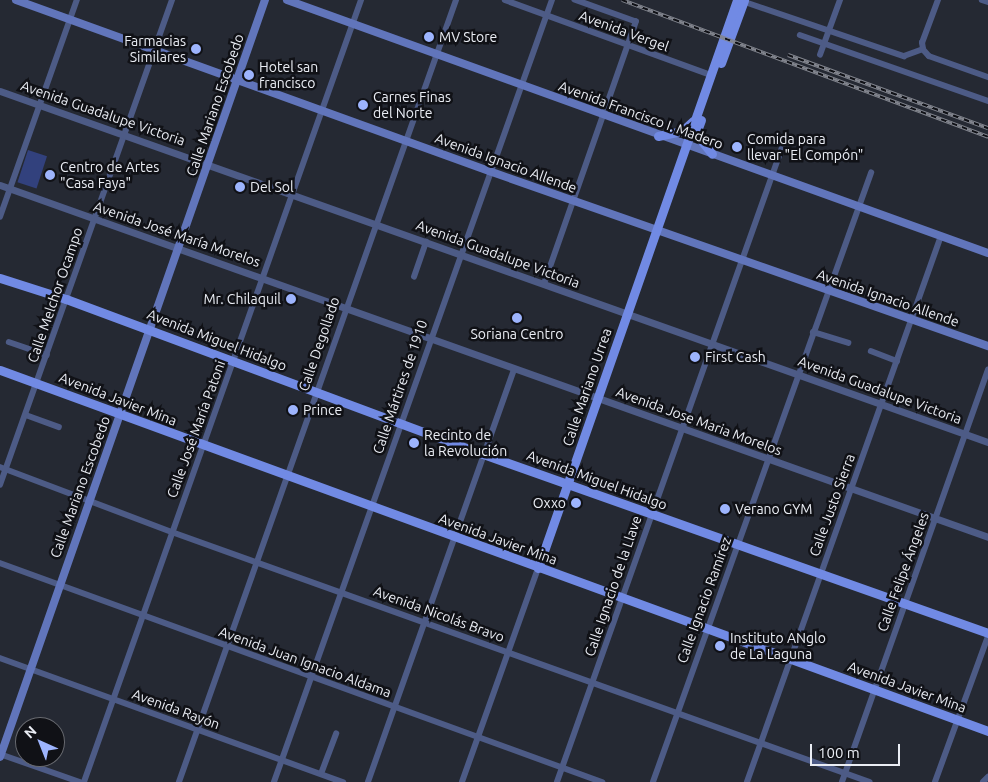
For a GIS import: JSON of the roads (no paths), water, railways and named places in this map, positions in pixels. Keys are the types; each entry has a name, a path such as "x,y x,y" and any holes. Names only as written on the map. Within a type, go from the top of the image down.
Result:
{"main road":[{"name":"Avenida Ignacio Allende","path":"16,0 237,78 322,111 573,201 988,346"},
{"name":"Calle Mariano Escobedo","path":"0,755 265,0"},
{"name":"Avenida Francisco I. Madero","path":"286,0 658,136 988,253"},
{"name":"Calle Mariano Urrea","path":"538,568 737,0"},
{"path":"712,154 698,131 746,1"},
{"path":"658,136 682,131 696,117"},
{"name":"Avenida Miguel Hidalgo","path":"0,278 150,329 235,360 316,393 483,454 988,635"},
{"name":"Avenida Javier Mina","path":"0,370 286,477 988,731"}],"street":[{"path":"0,217 76,0"},
{"name":"Calle Melchor Ocampo","path":"0,485 3,468 26,415 172,0"},
{"name":"Calle José María Patoni","path":"84,782 202,446 265,278 361,0"},
{"name":"Calle Degollado","path":"179,782 374,223 456,0"},
{"name":"Avenida Vergel","path":"505,0 706,73"},
{"name":"Calle Mártires de 1910","path":"274,782 459,254 552,0"},
{"path":"544,284 636,22 575,0"},
{"path":"820,55 840,0"},
{"path":"938,0 922,43 923,49 929,56 988,77"},
{"path":"982,0 988,2"},
{"path":"746,1 904,56 923,49"},
{"path":"800,35 988,101"},
{"name":"Avenida Guadalupe Victoria","path":"0,90 988,442"},
{"name":"Calle Ignacio de la Llave","path":"557,782 783,145"},
{"name":"Calle Ignacio Ramírez","path":"652,782 870,173"},
{"name":"Avenida José María Morelos","path":"0,185 265,278 345,309"},
{"name":"Calle Justo Sierra","path":"747,782 941,236"},
{"path":"414,277 426,242"},
{"name":"Avenida Jose Maria Morelos","path":"345,309 988,537"},
{"path":"813,332 848,343"},
{"path":"9,342 47,355"},
{"path":"871,351 897,360"},
{"path":"368,782 514,369"},
{"name":"Calle Felipe Ángeles","path":"842,782 988,370"},
{"path":"26,415 58,427"},
{"name":"Avenida Nicolás Bravo","path":"3,468 172,532 870,782"},
{"name":"Avenida Juan Ignacio Aldama","path":"0,563 58,586 602,782"},
{"name":"Calle Mariano Urrea","path":"462,782 538,568"},
{"path":"935,782 988,635"},
{"name":"Avenida Rayón","path":"0,658 343,782"},
{"path":"322,774 336,734"},
{"path":"0,755 80,782"},
{"path":"983,782 988,777"}],"railway":[{"path":"622,0 988,137"},
{"path":"788,55 988,128"}],"place":[{"name":"MV Store","path":"429,37"},
{"name":"Farmacias Similares","path":"196,49"},
{"name":"Hotel san francisco","path":"249,75"},
{"name":"Carnes Finas del Norte","path":"363,105"},
{"name":"Comida para llevar \"El Compón\"","path":"737,147"},
{"name":"Centro de Artes \"Casa Faya\"","path":"50,175"},
{"name":"Del Sol","path":"240,187"},
{"name":"Mr. Chilaquil","path":"291,299"},
{"name":"Soriana Centro","path":"517,318"},
{"name":"First Cash","path":"695,357"},
{"name":"Prince","path":"293,410"},
{"name":"Recinto de la Revolución","path":"414,443"},
{"name":"Oxxo","path":"576,503"},
{"name":"Verano GYM","path":"725,509"},
{"name":"Instituto ANglo de La Laguna","path":"720,646"}]}
